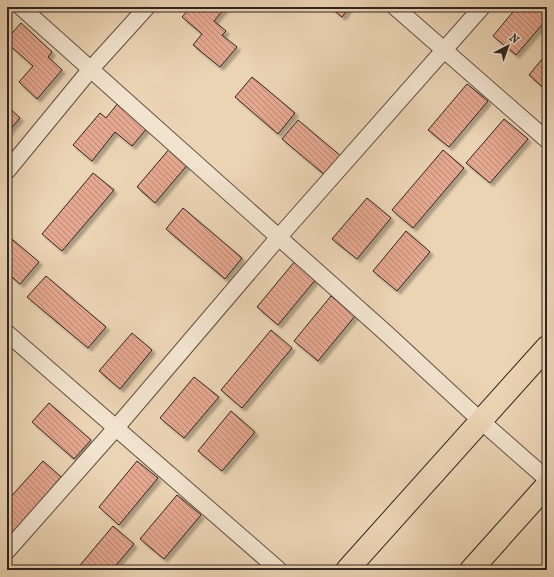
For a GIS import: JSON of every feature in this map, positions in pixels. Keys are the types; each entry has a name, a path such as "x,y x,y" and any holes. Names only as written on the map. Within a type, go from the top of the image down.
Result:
{"highway":[{"path":"347,570 547,348"},
{"path":"470,570 547,486"}],"street":[{"path":"20,7 387,334 481,421 547,479"},
{"path":"7,171 90,70 147,7"},
{"path":"395,7 445,49 547,140"},
{"path":"7,552 115,429 278,238 482,7"},
{"path":"7,333 115,429 279,570"}],"building":[{"path":"191,7 225,8 214,21 226,31 222,35 237,47 220,67 193,45 202,34 182,17"},
{"path":"330,7 350,7 342,17"},
{"path":"517,7 547,7 547,19 516,55 493,36"},
{"path":"21,23 52,52 48,57 62,70 37,99 19,82 33,66 7,43 7,39"},
{"path":"547,53 547,91 529,75"},
{"path":"252,77 295,113 278,134 235,97"},
{"path":"467,84 488,101 449,147 428,130"},
{"path":"119,102 148,127 132,146 115,132 92,161 73,145 100,113 106,118"},
{"path":"7,106 20,118 7,133"},
{"path":"504,119 528,139 490,183 466,163"},
{"path":"298,120 342,157 326,176 282,139"},
{"path":"171,147 189,163 155,203 137,187"},
{"path":"443,150 464,168 413,228 392,210"},
{"path":"93,173 114,190 62,251 42,234"},
{"path":"367,198 391,218 357,259 332,239"},
{"path":"183,208 242,258 225,279 166,229"},
{"path":"406,231 430,252 397,291 373,271"},
{"path":"7,235 39,262 20,284 7,273"},
{"path":"295,261 316,279 278,325 257,307"},
{"path":"46,276 106,327 88,348 27,297"},
{"path":"331,296 355,316 318,361 294,341"},
{"path":"271,330 292,348 242,408 221,390"},
{"path":"132,333 152,350 120,389 99,371"},
{"path":"194,377 219,397 184,438 160,418"},
{"path":"49,403 91,440 74,459 32,422"},
{"path":"231,411 255,432 222,471 198,451"},
{"path":"43,461 61,477 11,535 7,532 7,501"},
{"path":"137,461 158,478 119,525 99,507"},
{"path":"177,495 201,515 164,559 140,539"},
{"path":"113,526 134,544 112,570 76,570"}]}
